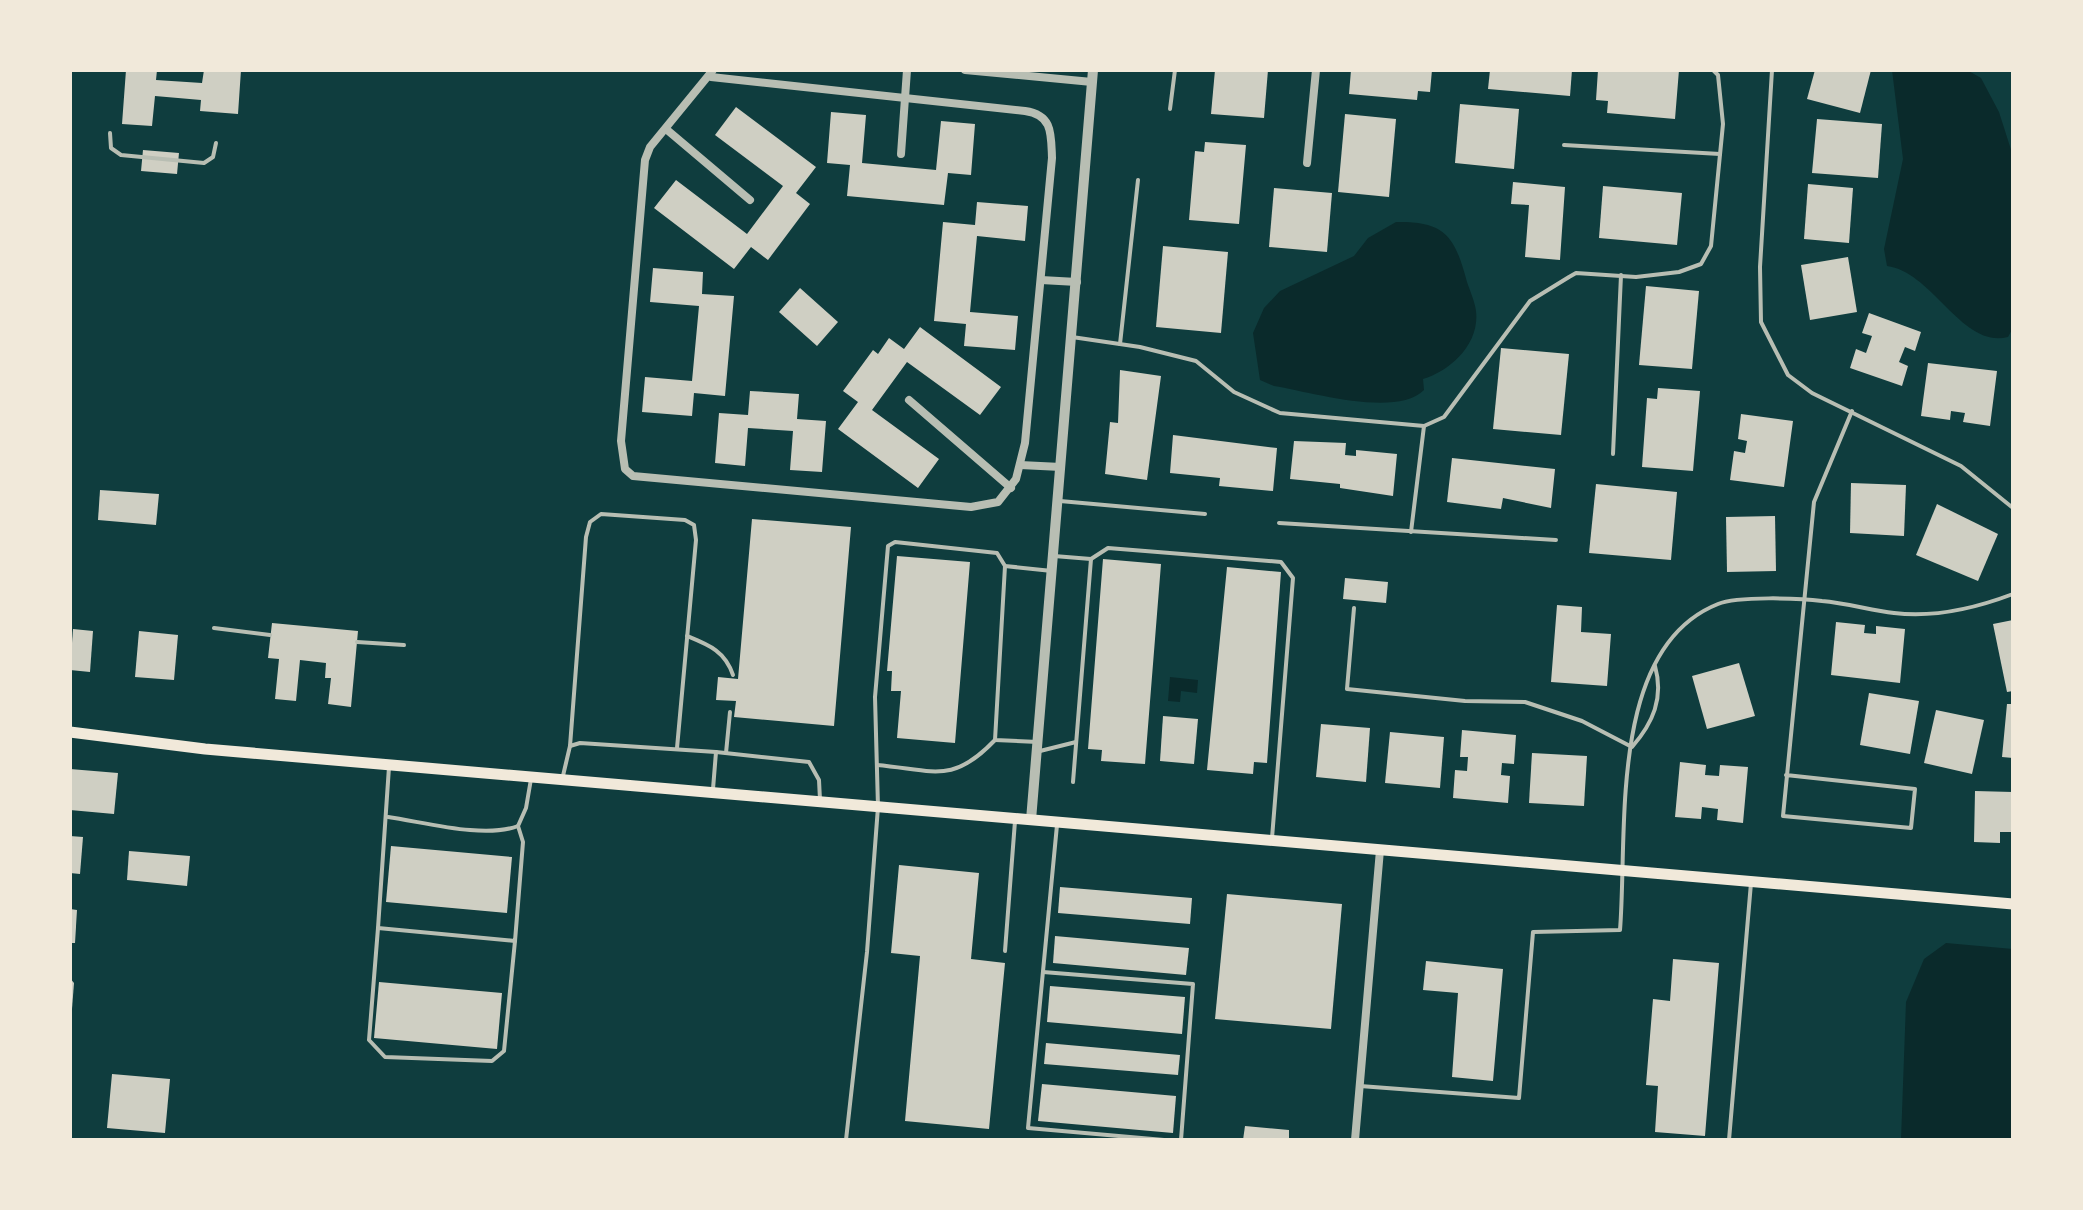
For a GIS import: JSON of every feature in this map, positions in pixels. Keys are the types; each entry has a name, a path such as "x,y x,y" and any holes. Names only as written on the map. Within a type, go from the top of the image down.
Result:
{"main road":[{"path":"70,732 205,749 2013,904"}],"street":[{"path":"901,154 907,70"},
{"path":"965,70 1092,82"},
{"path":"1031,820 1093,70"},
{"path":"1307,163 1316,70"},
{"path":"712,73 905,98 1039,112 1051,129 1052,158 1041,280 1020,465 1011,488 998,502 971,507 633,476 625,469 621,441 642,175 650,147 712,73"},
{"path":"666,129 750,200"},
{"path":"1041,280 1077,282"},
{"path":"909,400 1011,488"},
{"path":"1020,465 1061,467"},
{"path":"1355,1140 1380,850"}],"lane":[{"path":"1170,109 1175,70"},
{"path":"1072,337 1196,361 1234,392 1280,413 1424,426 1444,417 1530,301 1576,273 1621,275 1679,272 1701,264 1711,246 1723,124 1718,75 1713,70"},
{"path":"1772,70 1760,267 1761,322 1788,375 1812,393 1961,466 2013,508"},
{"path":"110,133 111,148 121,155 176,161 209,161 216,143"},
{"path":"1564,145 1720,154"},
{"path":"1120,344 1138,180"},
{"path":"1613,454 1621,275"},
{"path":"1786,775 1915,789 1911,828 1783,816 1786,775 1802,598 1814,502 1852,411"},
{"path":"1411,532 1424,426"},
{"path":"1058,501 1205,514"},
{"path":"562,780 570,746 590,522 601,514 685,520 694,525 677,748"},
{"path":"1279,523 1556,540"},
{"path":"846,1140 867,952 878,807 875,697 888,546 895,542 997,553 1005,566 995,740 974,763 958,770 877,765"},
{"path":"1053,556 1091,559 1108,548 1281,562 1293,578 1272,841"},
{"path":"1073,782 1091,559"},
{"path":"1005,566 1052,571"},
{"path":"1360,1086 1519,1098 1533,932 1620,930 1632,747 1646,679 1674,633 1720,603 1802,598 1898,613 1970,610 2013,594"},
{"path":"1354,608 1347,689 1465,701 1525,702 1582,721 1632,747"},
{"path":"214,628 270,635"},
{"path":"687,636 720,653 728,660 733,675"},
{"path":"357,642 404,645"},
{"path":"1632,747 1652,723 1660,681 1655,664"},
{"path":"726,753 730,712"},
{"path":"995,740 1037,747 1076,742"},
{"path":"570,746 580,743 677,748 809,762 819,780 820,802"},
{"path":"713,793 716,752"},
{"path":"389,765 388,817 369,1040 385,1057 492,1061 504,1051 523,842 518,826 526,808 531,777"},
{"path":"388,817 457,828 508,830 518,826"},
{"path":"1005,951 1016,819"},
{"path":"1057,823 1028,1128 1164,1140"},
{"path":"1729,1140 1751,883"},
{"path":"378,928 515,941"},
{"path":"1043,972 1193,984 1181,1140"}],"water":[{"path":"1892,70 1967,70 1981,78 1999,112 2013,156 2013,328 2008,337 1991,338 1976,332 1919,281 1904,271 1887,266 1884,249 1903,159"},
{"path":"1396,222 1413,222 1438,229 1453,243 1476,311 1473,334 1461,354 1443,370 1423,379 1424,390 1411,398 1394,402 1352,401 1274,386 1260,380 1253,333 1264,308 1280,291 1354,256 1368,238"},
{"path":"1170,677 1198,680 1197,693 1181,691 1180,702 1168,701"},
{"path":"1946,943 2013,949 2013,1140 1901,1140 1906,1002 1924,959"}],"building":[{"path":"126,70 157,70 156,80 202,83 204,70 241,70 238,114 200,111 201,100 155,96 152,126 122,124"},
{"path":"1215,70 1268,70 1264,118 1211,114"},
{"path":"1351,70 1432,70 1430,92 1418,91 1417,100 1349,94"},
{"path":"1490,70 1572,70 1570,96 1488,89"},
{"path":"1598,70 1679,70 1675,119 1607,113 1608,101 1596,100"},
{"path":"1815,70 1871,70 1860,113 1807,99"},
{"path":"1460,104 1519,109 1514,169 1455,163"},
{"path":"736,107 816,167 796,193 810,204 768,260 751,247 734,269 654,208 676,180 747,234 783,186 715,135"},
{"path":"831,112 866,115 862,163 936,170 941,121 975,124 971,175 948,173 944,205 847,196 850,165 827,163"},
{"path":"1345,114 1396,119 1389,197 1338,192"},
{"path":"1817,119 1882,124 1878,178 1812,173"},
{"path":"1205,142 1246,145 1239,224 1189,220 1195,151 1204,152"},
{"path":"143,150 179,153 177,174 141,171"},
{"path":"1513,182 1565,187 1560,260 1525,257 1529,205 1511,204"},
{"path":"1808,184 1853,188 1849,243 1804,239"},
{"path":"1603,186 1682,193 1677,245 1599,238"},
{"path":"1274,188 1332,193 1327,252 1269,247"},
{"path":"977,202 1028,206 1025,241 977,236 970,312 1018,316 1015,350 964,346 966,324 934,321 943,222 975,225"},
{"path":"1163,246 1228,252 1221,333 1156,327"},
{"path":"1848,257 1857,312 1810,320 1801,265"},
{"path":"653,268 703,272 702,294 734,296 725,396 694,393 692,416 642,412 645,377 692,381 699,306 650,302"},
{"path":"1646,286 1699,291 1692,369 1639,365"},
{"path":"800,288 838,322 817,346 779,312"},
{"path":"1869,313 1921,332 1915,351 1905,347 1899,362 1908,366 1902,386 1850,368 1856,349 1866,353 1872,336 1862,333"},
{"path":"920,327 1001,387 980,415 907,362 872,410 939,459 918,488 838,429 858,402 843,391 873,350 878,354 889,338 904,349"},
{"path":"1501,348 1569,354 1561,435 1493,429"},
{"path":"1928,363 1997,371 1990,426 1963,422 1965,413 1951,411 1950,420 1921,416"},
{"path":"1120,370 1161,376 1147,480 1105,474 1110,422 1118,423"},
{"path":"1658,388 1700,391 1693,471 1642,467 1647,398 1657,399"},
{"path":"750,391 799,394 797,419 826,421 822,472 790,470 793,431 748,428 745,466 715,463 719,413 748,415"},
{"path":"1741,414 1793,421 1784,487 1730,480 1734,451 1745,453 1747,441 1738,439"},
{"path":"1173,435 1277,448 1273,491 1219,486 1220,478 1170,473"},
{"path":"1294,441 1346,443 1345,455 1356,456 1356,450 1397,454 1393,496 1340,488 1340,484 1290,479"},
{"path":"1452,458 1555,469 1551,508 1503,498 1501,509 1447,502"},
{"path":"1851,483 1906,485 1904,536 1850,533"},
{"path":"1596,484 1677,492 1671,560 1589,553"},
{"path":"100,490 159,494 156,525 98,520"},
{"path":"1937,504 1998,534 1978,581 1916,555"},
{"path":"1775,516 1776,571 1727,572 1726,517"},
{"path":"752,519 851,527 834,726 734,717 736,701 716,700 718,677 738,679"},
{"path":"897,556 970,562 955,743 897,738 901,691 891,691 892,671 887,671"},
{"path":"1103,559 1161,564 1145,764 1101,761 1102,750 1088,749"},
{"path":"1227,567 1281,572 1267,763 1254,762 1253,774 1207,770"},
{"path":"1345,578 1388,582 1386,603 1343,599"},
{"path":"1557,605 1582,607 1581,632 1611,634 1607,686 1551,682"},
{"path":"2013,620 2013,691 2007,692 1993,624"},
{"path":"1836,622 1865,625 1864,633 1876,634 1876,626 1905,629 1900,683 1831,675"},
{"path":"272,623 358,631 351,707 328,704 331,678 325,678 326,663 300,660 296,701 275,699 279,659 268,658"},
{"path":"73,629 93,631 90,672 70,670"},
{"path":"139,631 178,635 174,680 135,677"},
{"path":"1739,663 1755,716 1707,729 1692,676"},
{"path":"1869,693 1919,701 1910,754 1860,745"},
{"path":"2007,704 2013,704 2013,758 2002,757"},
{"path":"1936,710 1984,720 1972,774 1924,763"},
{"path":"1163,716 1198,719 1194,764 1160,761"},
{"path":"1321,724 1370,728 1366,782 1316,777"},
{"path":"1462,730 1516,735 1514,764 1502,763 1501,775 1510,776 1508,803 1453,798 1455,770 1467,771 1468,757 1460,757"},
{"path":"1390,732 1444,737 1440,788 1385,783"},
{"path":"1532,753 1587,756 1584,806 1529,803"},
{"path":"1680,762 1706,765 1705,775 1719,776 1720,765 1748,767 1743,823 1717,820 1718,809 1702,807 1701,819 1675,817"},
{"path":"70,769 118,773 114,814 70,810"},
{"path":"1975,791 2013,792 2013,832 2000,832 2000,843 1974,842"},
{"path":"70,836 83,837 80,874 70,873"},
{"path":"391,846 512,857 507,913 386,902"},
{"path":"129,851 190,856 187,886 127,880"},
{"path":"899,865 979,873 971,959 1005,963 989,1129 905,1121 920,956 891,953"},
{"path":"1060,887 1192,898 1190,924 1058,913"},
{"path":"1227,894 1342,904 1331,1029 1215,1019"},
{"path":"70,909 77,910 75,943 70,943"},
{"path":"1055,936 1189,948 1186,975 1053,963"},
{"path":"1673,959 1719,963 1705,1136 1655,1132 1658,1086 1646,1085 1653,999 1670,1001"},
{"path":"1426,961 1503,969 1493,1081 1452,1077 1458,993 1423,990"},
{"path":"70,978 74,983 72,1009 70,1009"},
{"path":"379,982 502,993 497,1049 374,1038"},
{"path":"1050,986 1185,997 1182,1034 1047,1022"},
{"path":"1046,1043 1180,1055 1178,1075 1044,1064"},
{"path":"112,1074 170,1079 165,1133 107,1128"},
{"path":"1042,1084 1176,1096 1173,1133 1038,1121"},
{"path":"1245,1126 1289,1130 1289,1140 1243,1140"}]}
